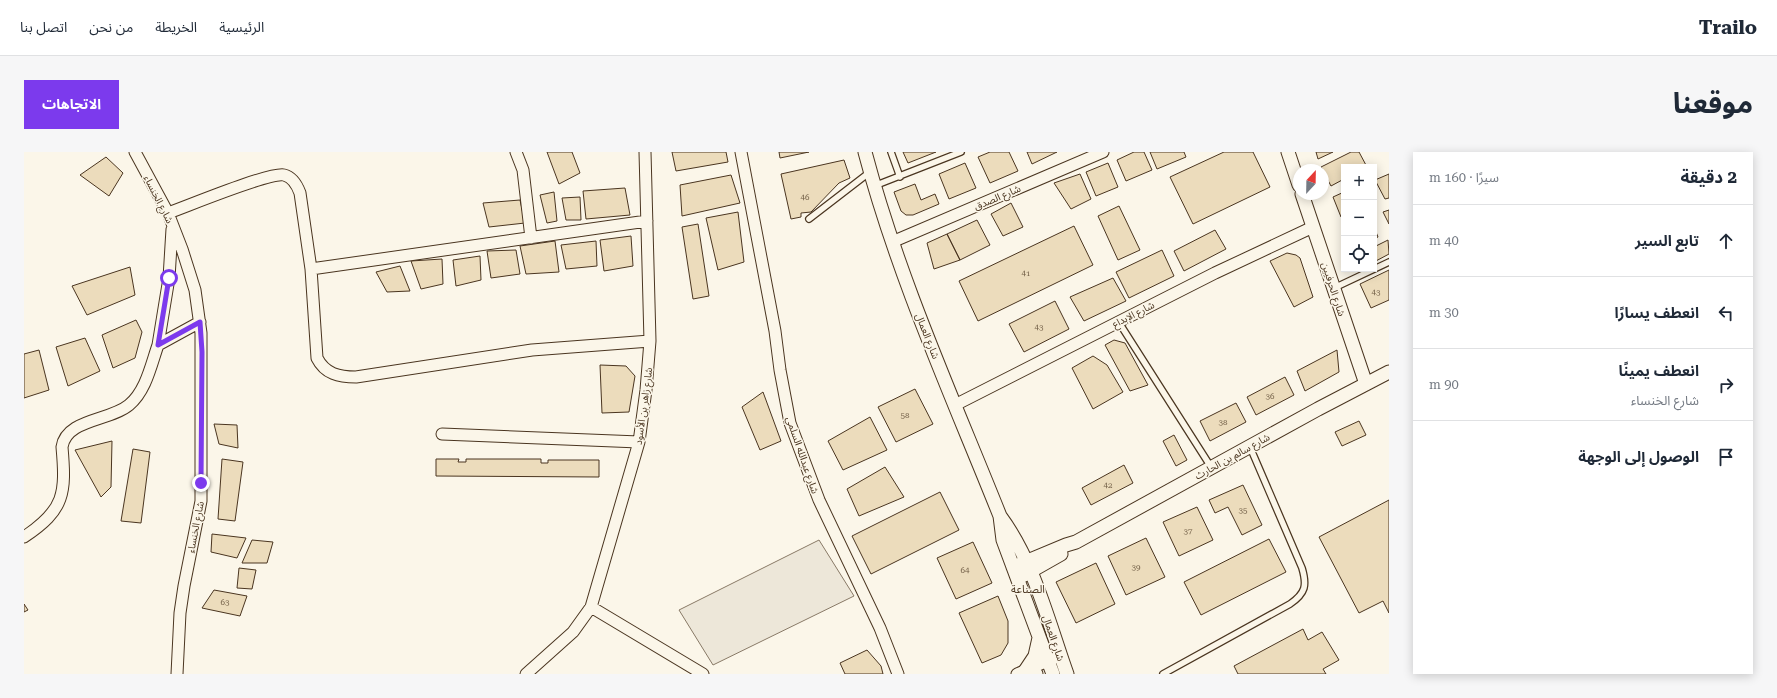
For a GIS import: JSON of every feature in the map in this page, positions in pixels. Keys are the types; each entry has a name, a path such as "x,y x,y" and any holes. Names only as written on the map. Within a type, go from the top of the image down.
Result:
{"street":[{"name":"شارع الخنساء","path":"135,152 168,213 190,271 200,322 202,352 200,501 180,613 177,674"},
{"path":"516,152 523,170 531,238"},
{"name":"شارع زاهر بن الأسود","path":"526,674 573,632 591,607 639,442 646,390 650,341 645,152"},
{"name":"شارع عبدالله السلمي","path":"741,152 774,323 780,370 790,423 819,500 880,628 898,674"},
{"name":"شارع العمال","path":"865,152 892,242 955,405 1000,516 1014,535 1029,566 1067,674"},
{"name":"شارع الصدق","path":"892,242 1080,157 1103,152"},
{"path":"1288,152 1293,167"},
{"path":"168,213 266,177 284,175 295,182 300,193 311,269 317,358 327,371 340,376 356,376 532,350 650,341"},
{"name":"شارع الحرفيين","path":"1304,200 1366,384"},
{"path":"311,269 647,221"},
{"path":"24,537 48,518 57,506 63,485 62,442 68,433 76,427 121,412 130,405 142,387 158,345 169,278 172,224"},
{"name":"شارع الإبداع","path":"955,405 1118,321 1313,227"},
{"path":"158,345 200,322"},
{"name":"شارع سالم بن الحارث","path":"1016,572 1068,550 1076,542 1211,467 1389,372"},
{"path":"442,434 639,442"},
{"name":"شارع العمال","path":"1000,516 1002,540 1016,572 1053,674"},
{"path":"591,607 703,674"},
{"path":"1026,673 1035,656 1039,638"},
{"path":"1026,673 1060,656"}],"lane":[{"path":"891,152 900,176"},
{"path":"874,186 961,152"},
{"path":"809,219 870,172"},
{"path":"1334,288 1389,262"},
{"path":"1118,321 1211,467"},
{"path":"1163,674 1290,604 1301,594 1304,588 1306,580 1302,568 1250,446"}],"shaded area":[{"path":"819,540 854,596 713,665 679,610"}],"building":[{"path":"547,152 572,152 580,173 559,184"},
{"path":"672,152 726,152 728,162 676,171"},
{"path":"779,152 809,152 780,158"},
{"path":"903,152 936,152 908,163"},
{"path":"990,152 1009,152 1018,171 990,183 978,157"},
{"path":"1027,152 1057,152 1032,164"},
{"path":"1134,152 1144,152 1152,170 1126,181 1117,160"},
{"path":"1150,152 1184,152 1186,157 1157,169"},
{"path":"1224,152 1253,152 1270,187 1193,224 1170,177"},
{"path":"1316,152 1333,152 1318,159"},
{"path":"1351,152 1359,152 1365,164 1341,164 1341,181 1331,186 1329,182 1329,164 1327,164"},
{"path":"106,157 123,173 109,196 80,175"},
{"path":"844,160 850,178 839,183 811,212 801,213 801,217 791,219 781,174"},
{"path":"965,163 976,188 949,199 939,174"},
{"path":"1108,163 1118,187 1096,196 1086,172"},
{"path":"1080,174 1091,199 1071,209 1054,183"},
{"path":"1389,174 1389,198 1385,199 1377,184 1377,179"},
{"path":"731,175 740,203 682,216 680,185"},
{"path":"915,184 921,200 935,194 939,204 913,215 906,215 901,211 894,192"},
{"path":"625,188 630,215 586,219 583,191"},
{"path":"554,192 557,221 547,223 540,195"},
{"path":"1341,193 1341,217 1333,197"},
{"path":"580,197 581,220 566,220 562,198"},
{"path":"520,200 525,223 489,227 483,203"},
{"path":"1011,203 1023,227 1003,236 991,214"},
{"path":"1119,206 1140,250 1118,260 1098,216"},
{"path":"1389,210 1389,224 1383,212"},
{"path":"738,212 744,262 718,270 706,218"},
{"path":"977,220 990,245 960,260 947,234"},
{"path":"698,224 709,296 693,299 682,227"},
{"path":"1074,226 1093,265 978,321 959,281"},
{"path":"1215,230 1226,249 1184,271 1174,251"},
{"path":"947,234 960,260 934,269 927,243"},
{"path":"631,236 633,266 604,271 600,240"},
{"path":"1388,240 1389,254 1377,260 1377,246"},
{"path":"555,241 559,272 526,274 520,246"},
{"path":"596,241 597,266 566,269 561,245"},
{"path":"516,250 520,274 491,278 487,251"},
{"path":"1162,250 1174,276 1129,298 1116,272"},
{"path":"1287,253 1296,255 1300,258 1313,297 1294,307 1270,261"},
{"path":"480,256 481,280 456,286 453,260"},
{"path":"442,259 443,284 421,289 411,261"},
{"path":"400,266 410,291 387,292 376,272"},
{"path":"130,267 135,295 87,315 72,286"},
{"path":"1389,270 1389,300 1371,308 1360,284"},
{"path":"1113,278 1126,301 1084,321 1070,297"},
{"path":"1055,301 1069,329 1024,352 1009,324"},
{"path":"136,320 142,332 135,358 113,368 102,335"},
{"path":"85,338 100,371 68,386 56,347"},
{"path":"1114,340 1125,343 1148,385 1130,391 1105,345"},
{"path":"39,350 49,390 24,398 24,354"},
{"path":"1337,350 1339,372 1305,391 1297,371"},
{"path":"1093,356 1107,365 1123,392 1093,409 1072,368"},
{"path":"600,365 626,366 635,376 629,412 602,413"},
{"path":"1285,377 1294,395 1256,415 1247,397"},
{"path":"915,389 933,424 896,442 878,407"},
{"path":"763,392 781,441 760,450 742,407"},
{"path":"1236,403 1246,422 1210,441 1200,421"},
{"path":"870,417 887,450 843,470 828,441"},
{"path":"1359,421 1366,435 1342,446 1335,432"},
{"path":"214,424 237,425 238,448 219,444"},
{"path":"1174,435 1187,460 1176,466 1163,441"},
{"path":"112,441 111,487 101,497 75,450"},
{"path":"133,449 150,452 141,523 121,521"},
{"path":"222,459 243,462 235,521 218,519"},
{"path":"436,459 459,459 458,462 466,462 466,459 541,459 541,463 548,463 548,460 599,460 599,477 436,476"},
{"path":"1124,465 1133,483 1091,505 1082,488"},
{"path":"885,467 904,497 859,516 847,489"},
{"path":"1243,485 1262,525 1242,535 1228,507 1215,513 1209,500"},
{"path":"940,492 959,530 871,574 852,536"},
{"path":"1389,500 1389,613 1383,601 1359,613 1319,537"},
{"path":"1197,507 1213,540 1179,556 1163,522"},
{"path":"212,534 246,538 237,558 211,552"},
{"path":"1146,538 1165,577 1126,595 1108,556"},
{"path":"1269,539 1286,572 1201,615 1184,582"},
{"path":"252,540 273,542 267,563 242,563"},
{"path":"973,542 992,583 956,599 937,558"},
{"path":"1096,563 1115,604 1076,623 1056,582"},
{"path":"239,568 256,570 252,589 237,588"},
{"path":"214,590 247,596 240,616 202,608"},
{"path":"998,596 1008,621 1008,643 1001,655 982,663 959,613"},
{"path":"24,604 28,610 24,612"},
{"path":"1303,629 1308,640 1322,632 1339,660 1323,669 1326,674 1238,674 1234,666"},
{"path":"867,650 881,666 883,674 845,674 840,663"}],"district":[{"name":"الصناعة","path":"1028,589"}],"route":[{"path":"169,278 158,345 200,322 202,352 201,483"}]}
